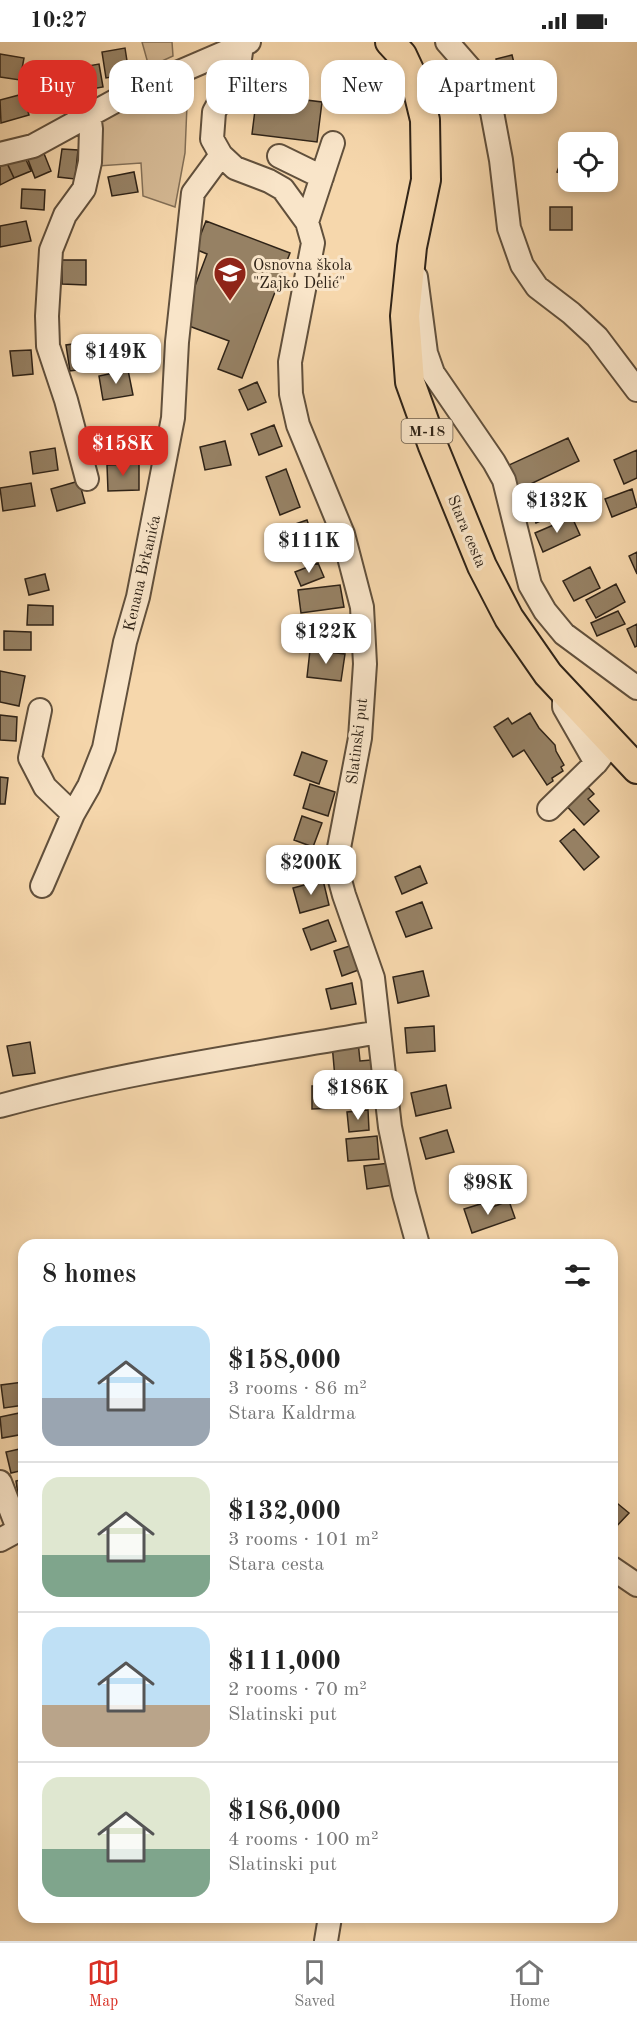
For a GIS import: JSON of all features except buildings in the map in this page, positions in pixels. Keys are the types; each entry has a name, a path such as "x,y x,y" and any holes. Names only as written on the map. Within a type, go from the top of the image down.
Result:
{"main road":[{"name":"Stara cesta","path":"390,42 402,55 417,87 425,120 426,180 412,247 405,316 410,382 433,446 482,566 509,618 548,674 564,691 604,752 637,769"}],"street":[{"path":"447,42 475,74 492,112 501,160 509,228 522,265 537,287 597,337 637,390"},
{"path":"97,110 243,43"},
{"path":"221,155 212,139 214,112 238,66 243,43"},
{"path":"0,154 33,146 89,114 90,162 84,189 65,216 51,250 47,316 48,346 66,400 87,479"},
{"path":"307,222 333,143"},
{"name":"Slatinski put","path":"221,155 235,168 269,180 283,189 307,222 313,243 290,362 291,394 298,425 344,534 362,607 365,664 360,738 338,853 338,873 373,978 390,1126 415,1239"},
{"name":"Kenana Brkanića","path":"42,886 73,813 89,786 104,748 125,642 138,597 173,418 177,342 194,193 221,155"},
{"path":"279,156 322,177"},
{"name":"Stara cesta","path":"412,247 426,353 433,373 504,480 530,585 545,610 564,634 637,688"},
{"path":"40,710 30,758 45,787 73,813"},
{"path":"549,809 604,752"},
{"path":"0,1106 62,1089 379,1032"},
{"path":"0,1482 14,1533"},
{"path":"618,1572 637,1585"},
{"path":"326,1941 329,1923"}],"shaded area":[{"path":"142,42 172,42 173,56 164,60 147,60"},
{"path":"110,114 187,114 185,153 175,207 143,196 141,163 98,166 98,125 103,118"}],"place":[{"name":"Osnovna škola \"Zajko Delić\"","path":"230,302"}]}
